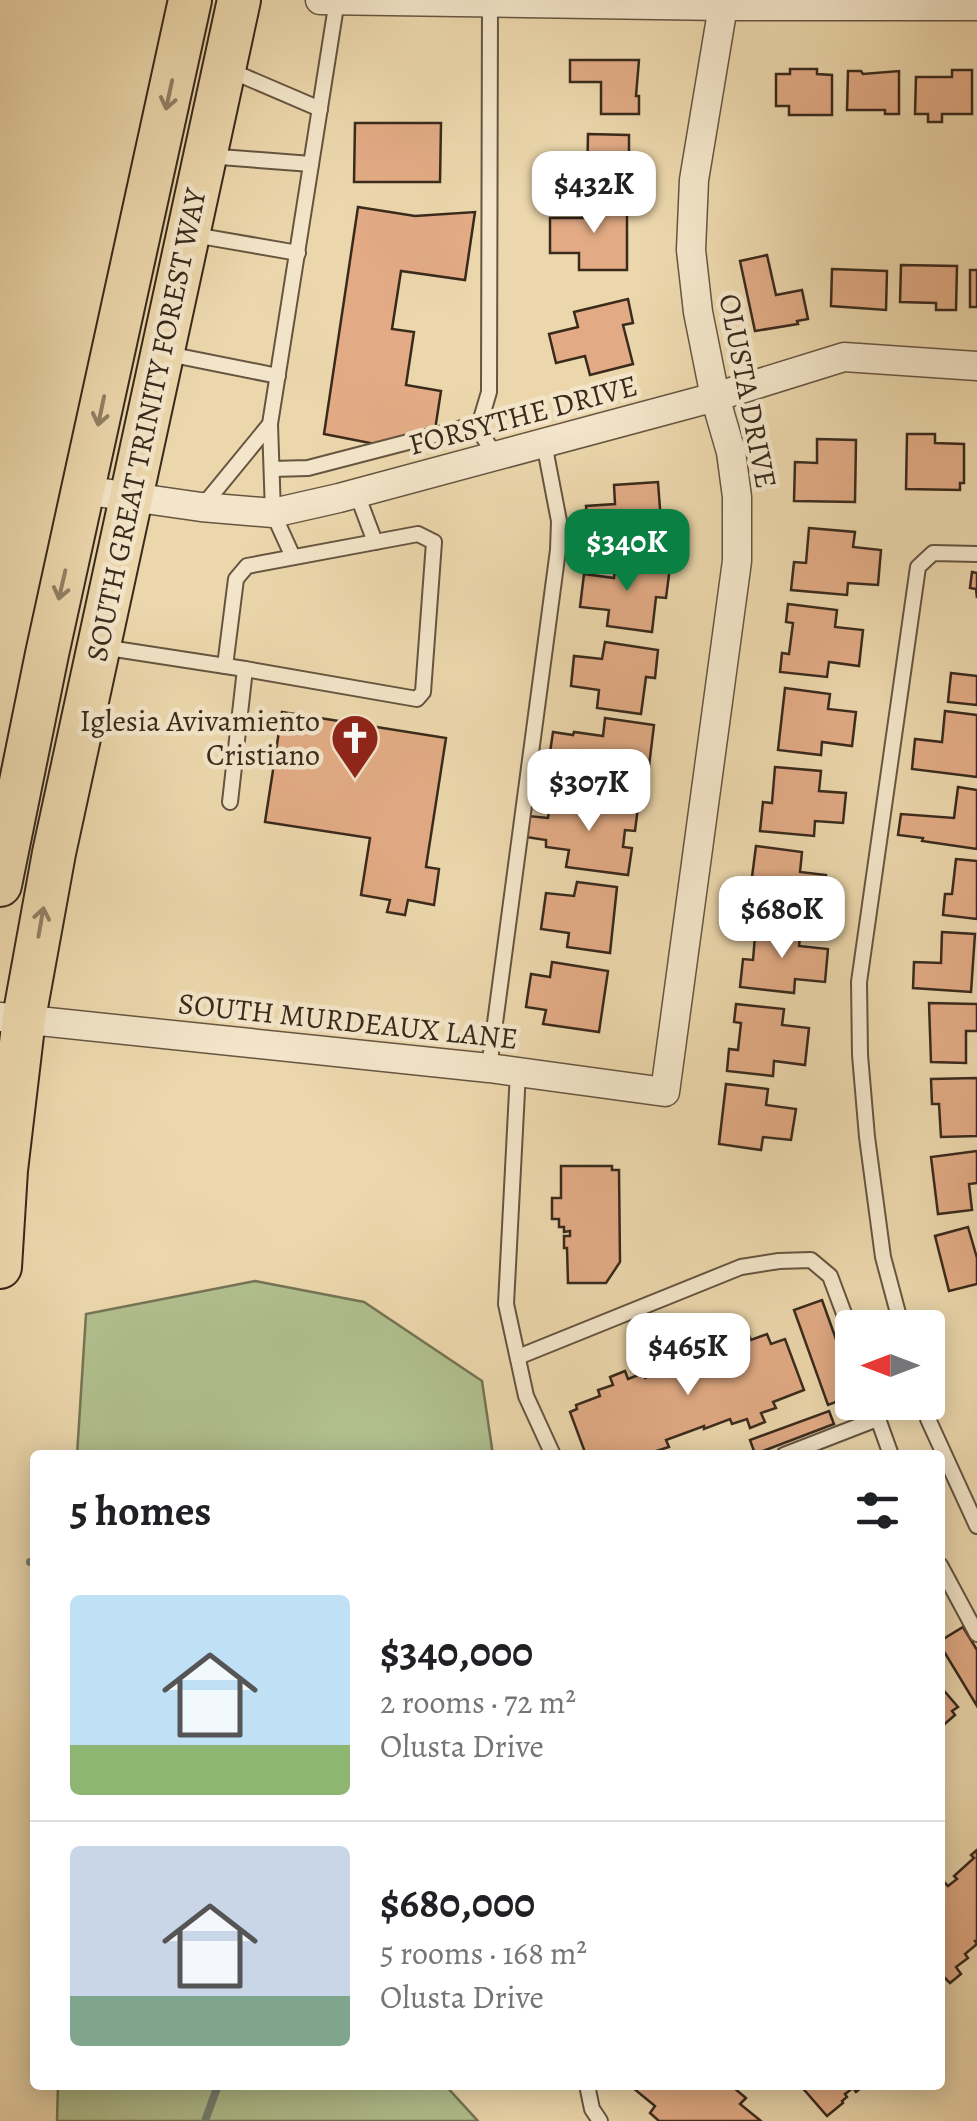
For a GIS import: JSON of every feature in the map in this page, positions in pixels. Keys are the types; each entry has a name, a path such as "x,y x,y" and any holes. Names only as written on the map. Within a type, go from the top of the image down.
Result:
{"main road":[{"name":"SOUTH GREAT TRINITY FOREST WAY","path":"0,885 46,654 190,0"},
{"name":"SOUTH GREAT TRINITY FOREST WAY","path":"0,1267 12,1017 54,853 239,0"}],"street":[{"path":"320,0 977,6"},
{"name":"OLUSTA DRIVE","path":"665,1092 737,561 737,497 731,452 698,312 691,250 694,180 724,3"},
{"name":"FORSYTHE DRIVE","path":"84,490 201,507 273,512 356,494 715,397 844,357 977,366"},
{"name":"SOUTH MURDEAUX LANE","path":"12,1017 489,1068 665,1092"}],"lane":[{"path":"292,557 273,512 270,424 337,0"},
{"path":"478,429 489,392 490,3"},
{"path":"224,68 320,110"},
{"path":"205,156 311,164"},
{"path":"188,234 298,253"},
{"path":"162,353 278,376"},
{"path":"201,507 270,424"},
{"path":"272,469 308,468 466,427 478,429 496,456"},
{"path":"489,1068 558,550 559,521 544,443"},
{"path":"356,494 374,542"},
{"path":"98,646 417,699 424,692 434,542 418,534 246,566 236,578 225,666"},
{"path":"897,1310 883,1258 872,1171 860,1054 859,982 918,567 933,553 977,554"},
{"path":"230,802 245,669"},
{"path":"518,1072 506,1304 526,1396 551,1450"},
{"path":"518,1357 741,1268 778,1261 811,1260 830,1276 843,1310"},
{"path":"797,1450 874,1420"},
{"path":"877,1420 889,1450"},
{"path":"928,1420 942,1450"},
{"path":"945,1456 977,1526"},
{"path":"945,1580 977,1634"},
{"path":"588,2090 592,2109 600,2121"}],"green space":[{"path":"255,1281 364,1302 482,1381 492,1450 77,1450 86,1314"},
{"path":"58,2090 450,2090 478,2121 57,2121"}],"building":[{"path":"570,60 639,60 639,114 601,114 601,82 570,82"},
{"path":"790,69 817,69 817,74 832,75 832,115 789,115 789,106 776,106 776,74 790,74"},
{"path":"952,70 972,70 972,114 942,114 942,122 928,122 928,114 915,114 916,77 952,77"},
{"path":"848,71 899,71 899,114 847,110"},
{"path":"355,123 441,123 440,182 354,182"},
{"path":"588,134 629,135 625,185 587,184"},
{"path":"583,201 627,201 627,270 579,270 579,253 550,253 550,218 583,218"},
{"path":"358,207 415,216 475,212 465,280 401,271 392,329 414,332 406,385 441,391 435,430 375,444 324,434"},
{"path":"767,255 776,295 802,290 808,319 755,331 740,261"},
{"path":"901,265 957,266 956,310 936,310 936,303 900,302"},
{"path":"832,269 887,271 886,310 831,306"},
{"path":"970,270 977,270 977,307 970,307"},
{"path":"628,299 633,323 623,325 633,364 590,375 585,356 556,363 549,334 578,327 574,312"},
{"path":"907,434 935,434 935,443 964,444 964,483 960,483 960,490 906,489"},
{"path":"817,439 856,440 855,502 794,501 795,462 817,463"},
{"path":"658,482 663,549 619,551 618,532 588,534 586,506 615,504 614,485"},
{"path":"809,528 855,532 853,547 881,550 878,585 848,583 847,595 791,590 794,562 806,563"},
{"path":"616,561 670,567 666,598 656,597 652,632 607,626 609,610 580,607 584,574 614,578"},
{"path":"972,572 977,573 977,598 976,589 970,588"},
{"path":"788,604 837,610 835,627 863,630 859,666 829,662 827,677 780,672 782,653 789,654 793,623 786,622"},
{"path":"605,642 658,650 655,678 646,677 641,714 597,708 599,690 571,686 574,656 602,659"},
{"path":"951,673 977,676 977,705 948,702"},
{"path":"785,688 830,694 828,709 856,712 852,746 822,742 821,755 778,750"},
{"path":"945,711 977,715 977,777 912,769 915,739 942,742"},
{"name":"Iglesia Avivamiento Cristiano","path":"282,712 446,738 426,867 439,869 434,905 408,900 405,915 387,912 390,900 361,895 370,838 265,822"},
{"path":"605,718 654,725 646,791 597,784 598,770 549,759 553,732 603,736"},
{"path":"775,767 821,771 819,791 846,793 843,823 815,821 814,836 760,831 763,802 772,803"},
{"path":"958,787 977,790 977,849 898,835 901,814 954,818"},
{"path":"574,799 638,807 635,831 625,830 623,847 632,848 628,875 566,867 569,850 546,847 546,840 526,837 529,816 548,818 550,805 573,808"},
{"path":"756,846 802,852 800,872 826,875 822,906 794,902 793,913 748,908"},
{"path":"956,859 977,861 977,919 943,915 945,894 952,894"},
{"path":"577,882 617,887 610,953 567,947 569,933 541,929 546,893 574,896"},
{"path":"756,924 801,929 799,946 828,949 825,982 795,979 794,993 740,987 743,959 753,960"},
{"path":"942,932 975,934 971,992 913,988 914,962 941,963"},
{"path":"552,962 608,971 599,1032 543,1024 546,1010 526,1007 531,974 550,977"},
{"path":"929,1003 977,1004 977,1031 966,1031 966,1063 931,1062"},
{"path":"736,1004 784,1009 782,1025 809,1028 805,1065 774,1061 773,1076 727,1071 729,1049 738,1050 741,1023 734,1022"},
{"path":"977,1078 977,1136 941,1137 939,1104 932,1104 931,1079"},
{"path":"726,1084 768,1089 766,1105 796,1109 791,1140 763,1137 761,1150 719,1144"},
{"path":"977,1151 977,1183 969,1184 972,1210 938,1214 931,1157"},
{"path":"561,1166 612,1166 612,1170 619,1170 620,1262 606,1283 568,1283 564,1236 570,1236 570,1231 564,1232 559,1219 552,1219 552,1198 561,1198"},
{"path":"968,1227 977,1258 977,1284 949,1291 935,1236"},
{"path":"822,1300 835,1336 835,1402 828,1405 794,1310"},
{"path":"732,1332 735,1341 767,1334 771,1344 785,1339 804,1390 773,1402 776,1408 761,1413 765,1422 750,1428 747,1419 732,1424 730,1419 666,1440 669,1447 659,1450 584,1450 570,1412 577,1409 576,1405 600,1396 598,1390 613,1385 610,1377 625,1371 628,1379 643,1373 645,1378 671,1368 673,1374 679,1372 680,1376 694,1371 691,1362 707,1357 704,1351 720,1345 717,1338"},
{"path":"829,1411 834,1424 766,1450 754,1450 750,1440"},
{"path":"963,1627 977,1650 977,1706 945,1653 945,1638"},
{"path":"945,1692 958,1707 952,1711 955,1715 945,1724"},
{"path":"977,1850 977,1944 956,1967 961,1974 950,1983 945,1978 945,1883 948,1886 957,1879 954,1876 974,1858 971,1855"},
{"path":"635,2090 736,2090 746,2098 740,2104 761,2121 659,2121 650,2113 655,2106"},
{"path":"804,2090 850,2090 843,2103 827,2116"}],"waterway":[{"path":"205,2121 216,2090"}],"place":[{"name":"Iglesia Avivamiento Cristiano","path":"355,780"}]}
